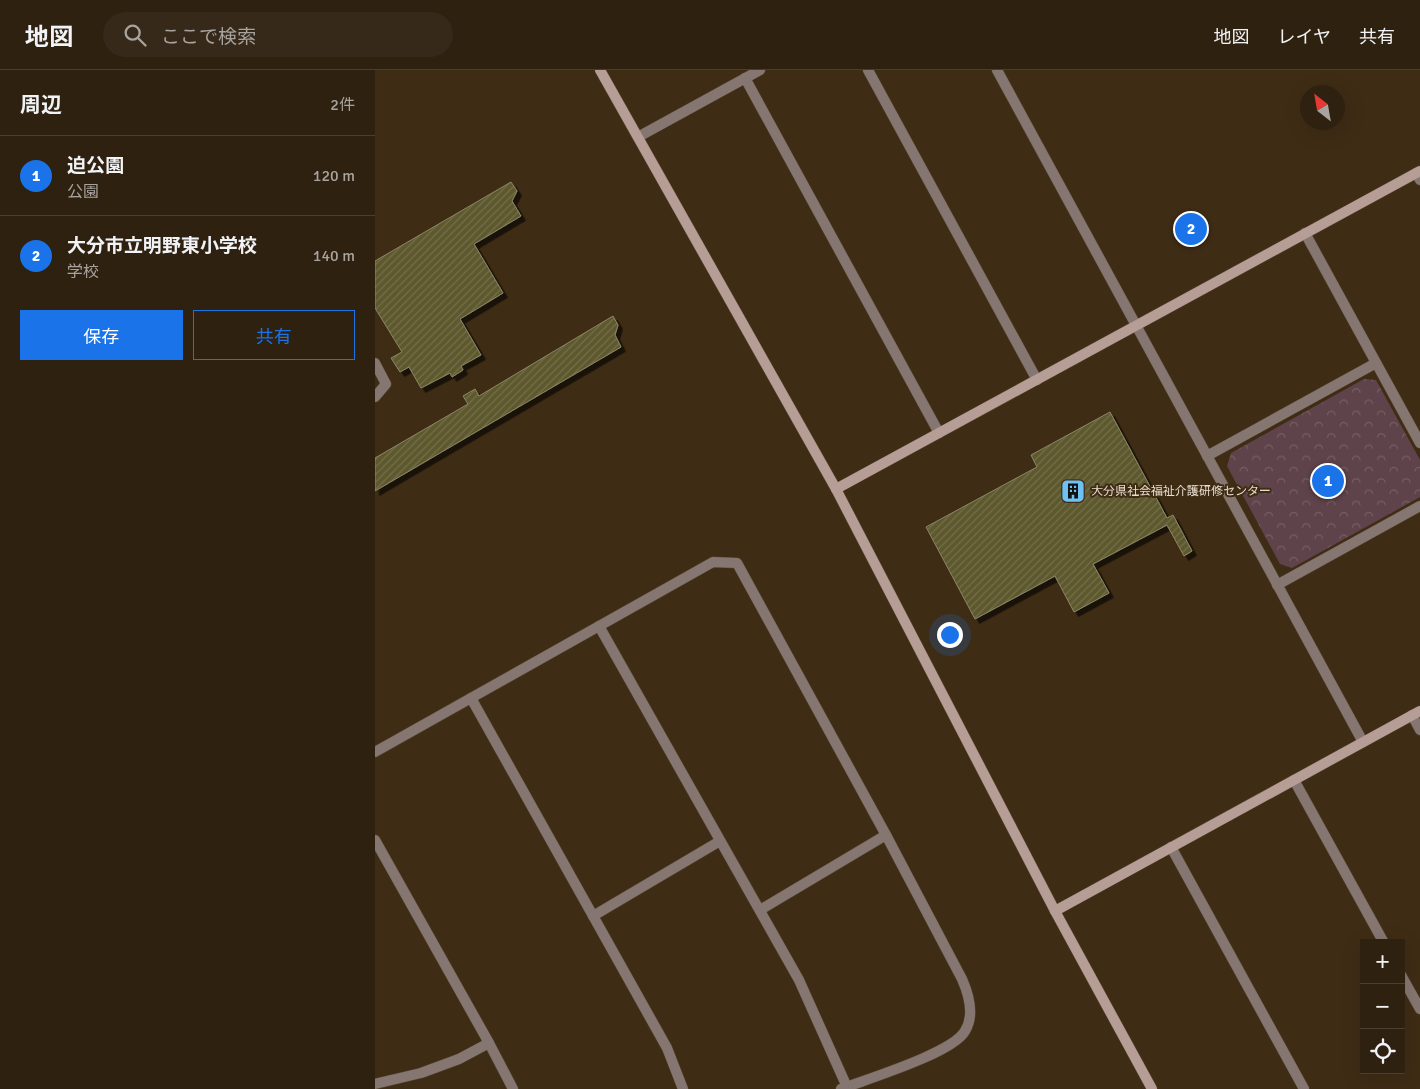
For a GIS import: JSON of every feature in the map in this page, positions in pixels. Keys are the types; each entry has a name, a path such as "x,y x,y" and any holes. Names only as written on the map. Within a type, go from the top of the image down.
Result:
{"street":[{"path":"600,70 836,489 1055,911 1152,1089"},
{"path":"638,137 760,70"},
{"path":"868,70 1037,380"},
{"path":"997,70 1363,742"},
{"path":"745,78 939,433"},
{"path":"836,489 1305,233 1419,175"},
{"path":"1305,233 1420,443"},
{"path":"375,363 386,384 375,398"},
{"path":"1207,456 1376,363"},
{"path":"1277,585 1420,506"},
{"path":"375,752 599,626 713,562 737,563 887,835 962,979 968,994 970,1018 966,1030 959,1040 938,1052 844,1088 799,980 599,626"},
{"path":"471,698 667,1048 683,1089"},
{"path":"1055,911 1416,713 1420,730"},
{"path":"1294,780 1382,939"},
{"path":"760,910 887,835"},
{"path":"375,840 513,1089"},
{"path":"593,916 721,841"},
{"path":"1171,847 1304,1089"},
{"path":"1405,982 1420,1009"},
{"path":"375,1084 429,1070 459,1059 489,1043"}],"green space":[{"path":"1364,379 1376,380 1420,460 1420,497 1292,568 1280,564 1227,466 1231,453"}],"building":[{"path":"511,182 517,191 512,201 521,216 474,244 503,293 460,319 481,355 461,366 463,370 452,377 450,373 421,388 409,367 400,372 391,358 402,352 375,308 375,261"},
{"path":"613,316 618,325 615,335 621,347 375,491 375,458 468,404 463,396 475,389 479,396"},
{"name":"大分県社会福祉介護研修センター","path":"1110,412 1167,518 1173,515 1192,551 1184,556 1167,525 1093,564 1109,593 1074,612 1055,576 975,619 926,527 1037,467 1031,455"}],"place":[{"name":"大分市立明野東小学校","path":"1191,229"},
{"name":"迫公園","path":"1328,481"},
{"name":"大分県社会福祉介護研修センター","path":"1073,491"}]}
